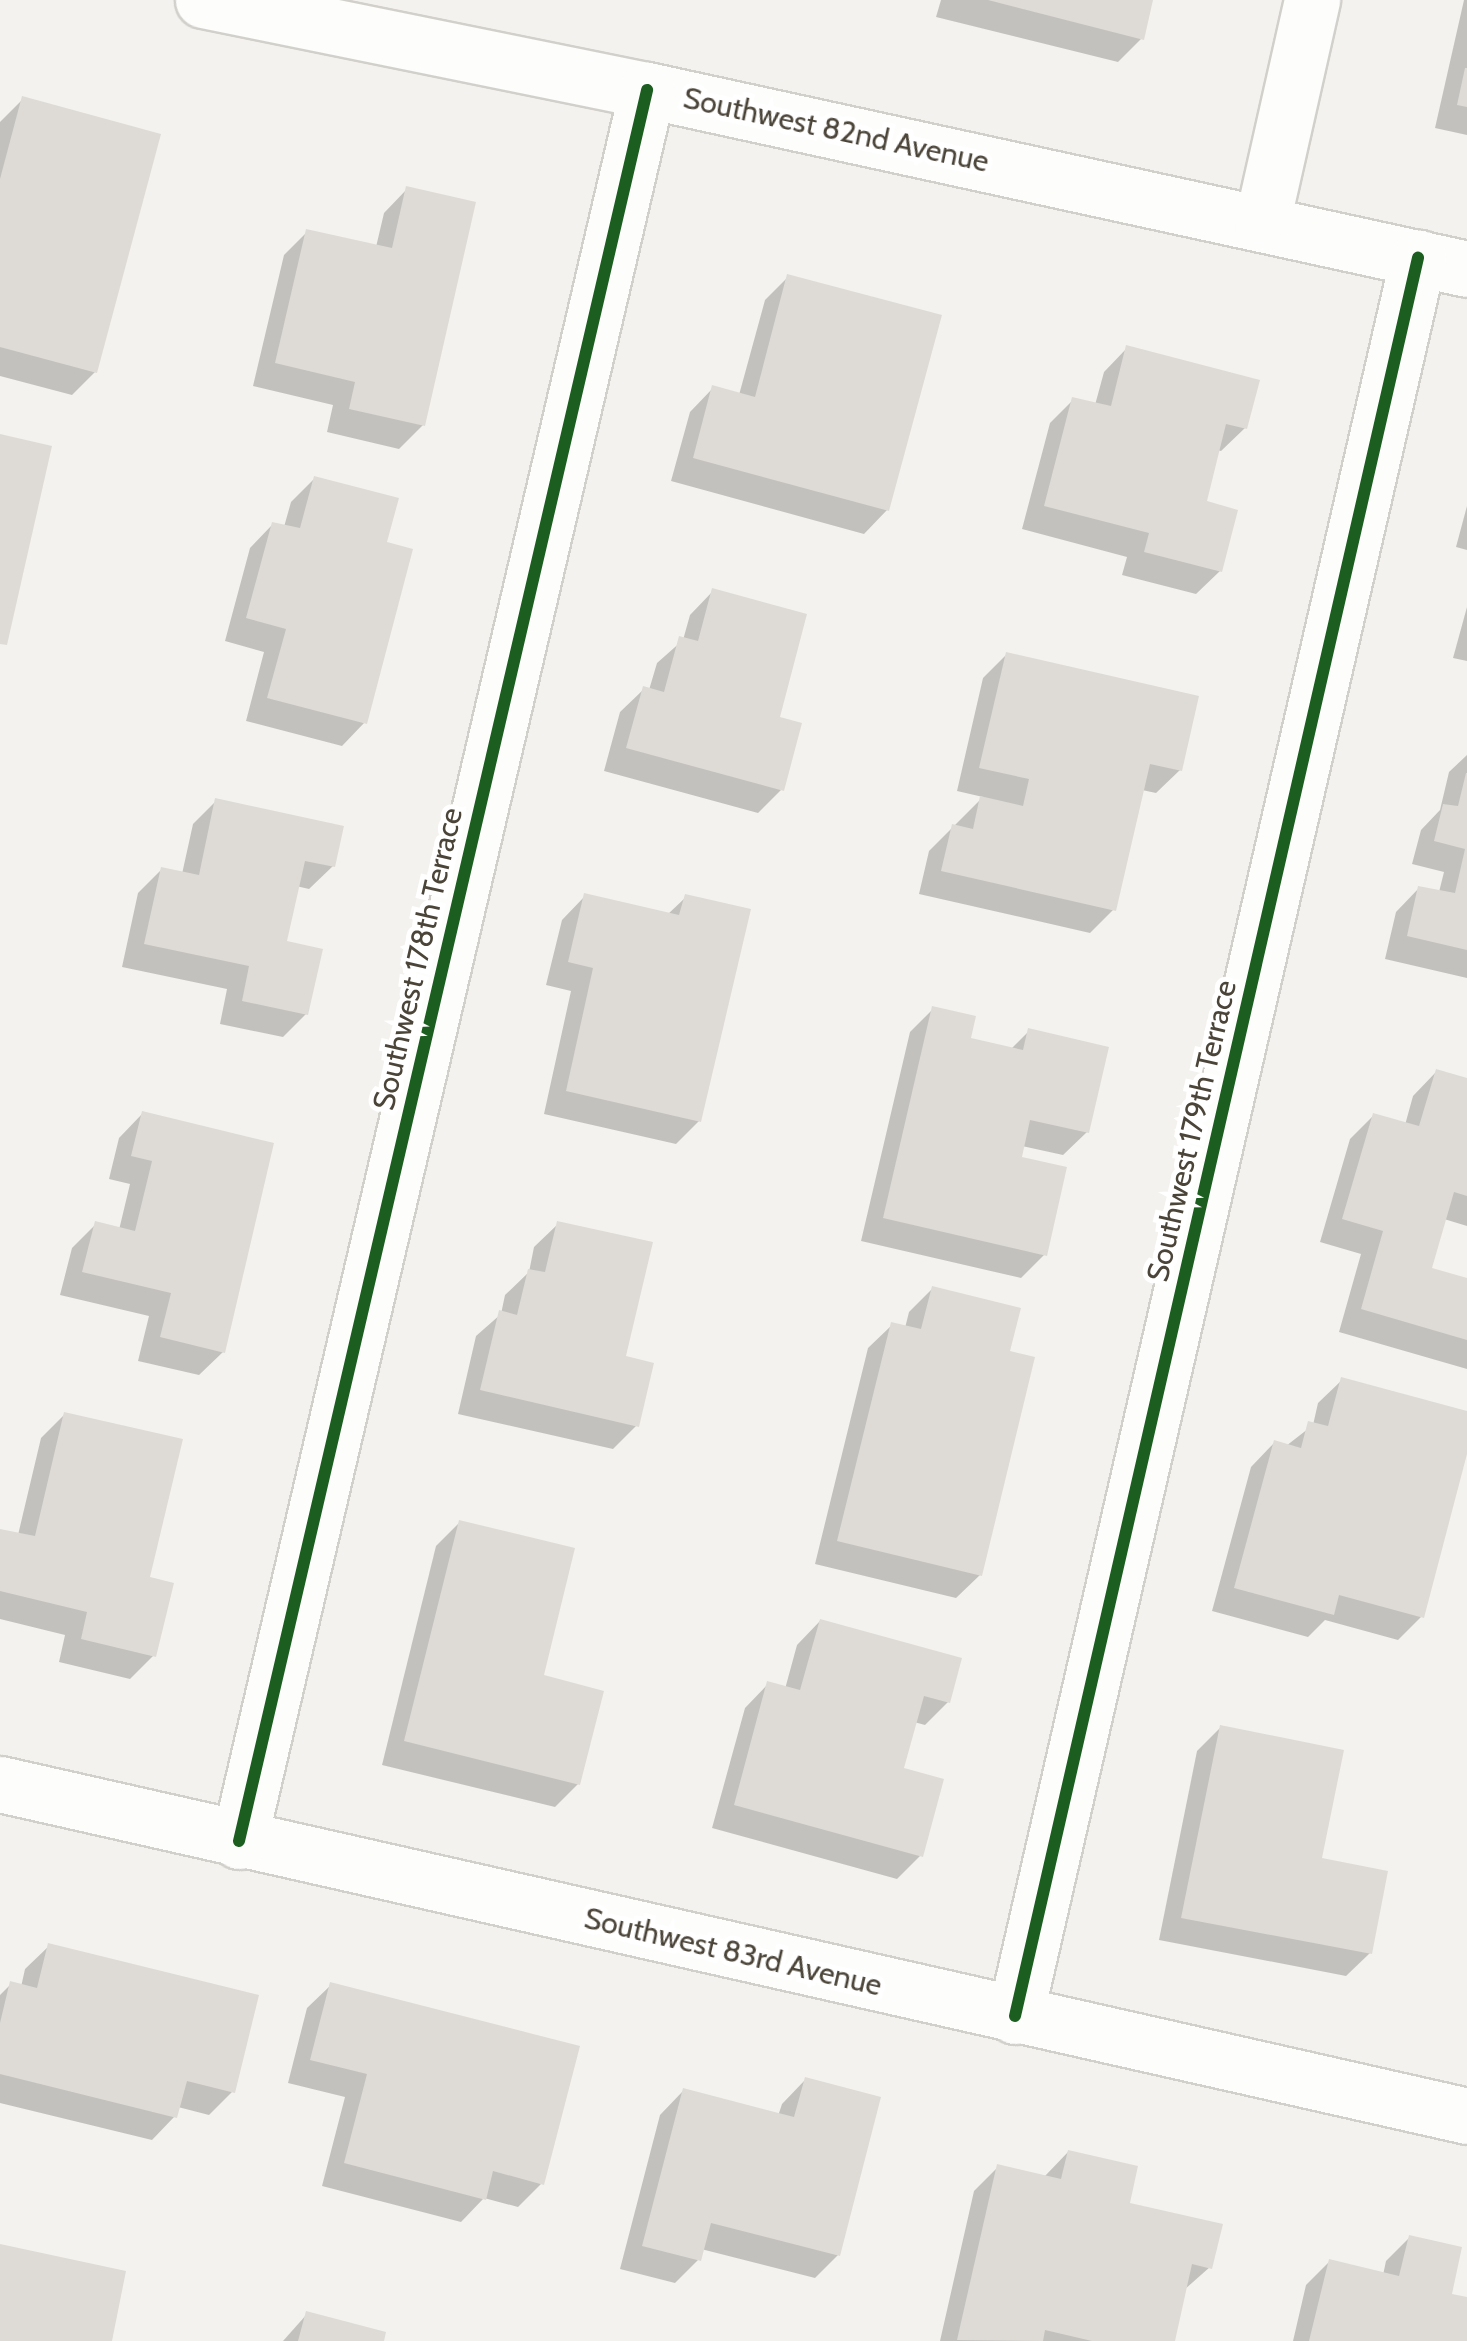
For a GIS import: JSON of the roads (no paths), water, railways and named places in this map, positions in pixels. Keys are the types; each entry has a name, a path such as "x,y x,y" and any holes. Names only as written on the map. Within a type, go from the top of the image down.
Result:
{"street":[{"name":"Southwest 82nd Avenue","path":"203,0 340,14 647,90 1442,264"},
{"path":"1262,222 1312,0"},
{"name":"Southwest 178th Terrace","path":"238,1840 647,90"},
{"name":"Southwest 179th Terrace","path":"1015,2016 1442,264"},
{"name":"Southwest 83rd Avenue","path":"0,1784 1467,2116"}]}
